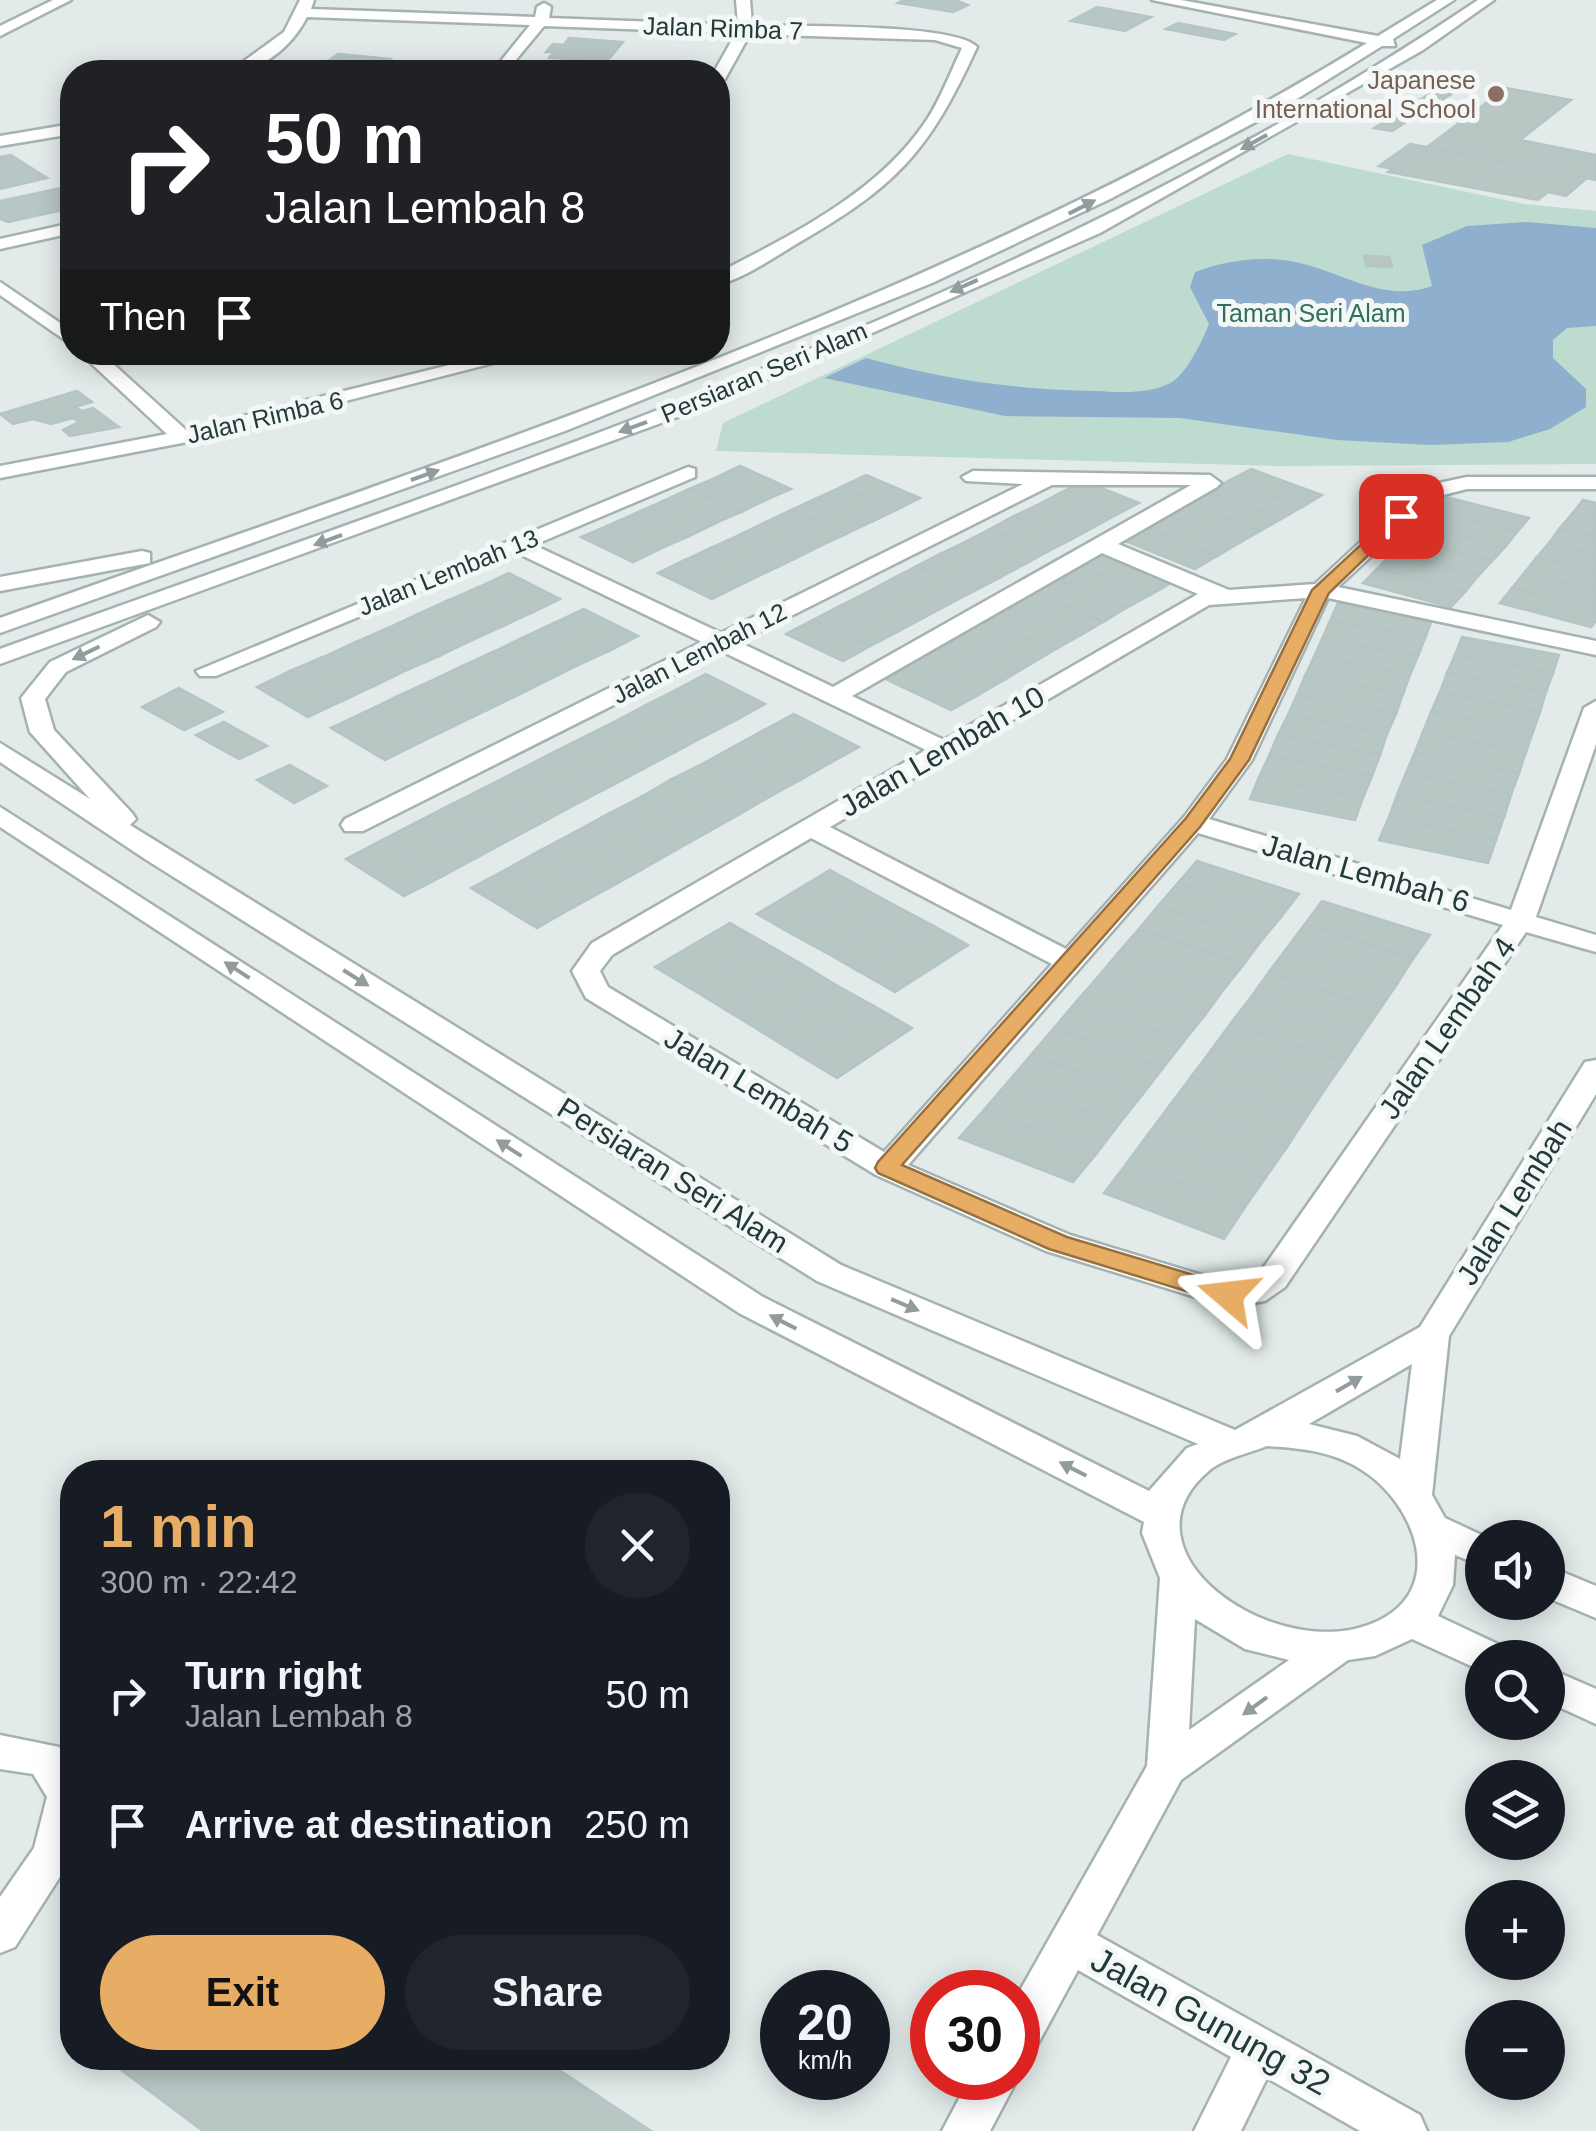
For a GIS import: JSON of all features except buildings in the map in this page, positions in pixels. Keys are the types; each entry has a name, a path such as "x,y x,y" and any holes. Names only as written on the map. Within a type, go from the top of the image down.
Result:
{"street":[{"path":"0,32 64,0"},
{"path":"509,60 542,20 545,0"},
{"path":"729,60 746,30 743,0"},
{"path":"1159,0 1418,47"},
{"name":"Persiaran Seri Alam","path":"730,360 1042,226 1256,118 1448,0"},
{"name":"Persiaran Seri Alam","path":"0,657 687,407 1094,229 1418,47 1487,0"},
{"path":"255,60 286,40 305,7"},
{"name":"Jalan Rimba 7","path":"305,7 962,40 970,47 932,126 893,168 824,218 730,273"},
{"path":"0,142 60,132"},
{"path":"0,244 60,231"},
{"path":"0,287 60,330"},
{"path":"102,365 182,437"},
{"name":"Jalan Rimba 6","path":"0,472 182,437 474,365"},
{"name":"Persiaran Seri Alam","path":"0,626 653,393 718,365"},
{"name":"Jalan Lembah 13","path":"208,671 688,473"},
{"path":"834,696 1210,483 1148,478 1044,480 973,476"},
{"name":"Jalan Lembah 12","path":"354,825 1044,480"},
{"path":"887,1168 1193,822 1240,760 1321,590 1428,492 1446,486 1596,482"},
{"path":"0,584 233,541"},
{"path":"515,544 946,750"},
{"path":"1102,545 1221,595"},
{"path":"154,853 42,732 33,698 58,667 267,563"},
{"name":"Jalan Lembah 10","path":"586,971 602,949 1204,599 1321,590 1596,648"},
{"name":"Jalan Lembah 4","path":"1228,1295 1253,1292 1274,1278 1522,918 1596,708"},
{"name":"Persiaran Seri Alam","path":"0,751 154,853 829,1272 1226,1441"},
{"path":"0,815 751,1306 1160,1513"},
{"name":"Jalan Lembah 6","path":"1193,822 1522,918 1596,944"},
{"path":"810,827 1070,962"},
{"name":"Jalan Lembah 5","path":"586,971 596,992 887,1168 1058,1243 1228,1295"},
{"name":"Jalan Lembah","path":"1414,1494 1432,1336 1596,1069"},
{"name":"Jalan Lembah","path":"1265,1433 1432,1336"},
{"path":"1265,1433 1307,1435 1348,1446 1385,1466 1414,1494 1436,1530 1440,1560 1431,1593 1410,1621 1376,1640 1334,1649 1290,1647 1245,1634 1206,1610 1178,1580 1162,1547 1160,1513 1171,1482 1194,1458 1226,1441 1265,1433"},
{"path":"1436,1530 1465,1543"},
{"path":"1167,1768 1178,1580"},
{"path":"1565,1588 1596,1603"},
{"path":"1410,1621 1465,1646"},
{"path":"1040,1995 1167,1768 1334,1649"},
{"path":"1565,1692 1596,1707"},
{"path":"0,1752 45,1760 60,1783"},
{"path":"0,1933 53,1856 60,1828"},
{"name":"Jalan Gunung 32","path":"1069,1942 1260,2046 1404,2131"},
{"path":"1217,2131 1260,2046"},
{"path":"965,2131 982,2100"}],"green space":[{"name":"Taman Seri Alam","path":"1288,154 1524,204 1596,211 1596,464 1277,466 716,451 723,423"}],"water":[{"path":"1527,222 1596,228 1596,326 1567,328 1553,340 1553,358 1586,389 1586,407 1550,429 1508,442 1430,445 1337,440 1180,418 1005,416 824,378 866,358 952,378 1007,385 1114,392 1154,389 1172,382 1183,372 1209,324 1190,287 1195,272 1223,263 1282,260 1385,290 1416,290 1432,286 1422,245 1467,226"}],"place":[{"name":"Japanese International School","path":"1496,94"}],"route":[{"path":"1228,1295 1058,1243 887,1168 1193,822 1240,760 1321,590 1401,516"}]}
